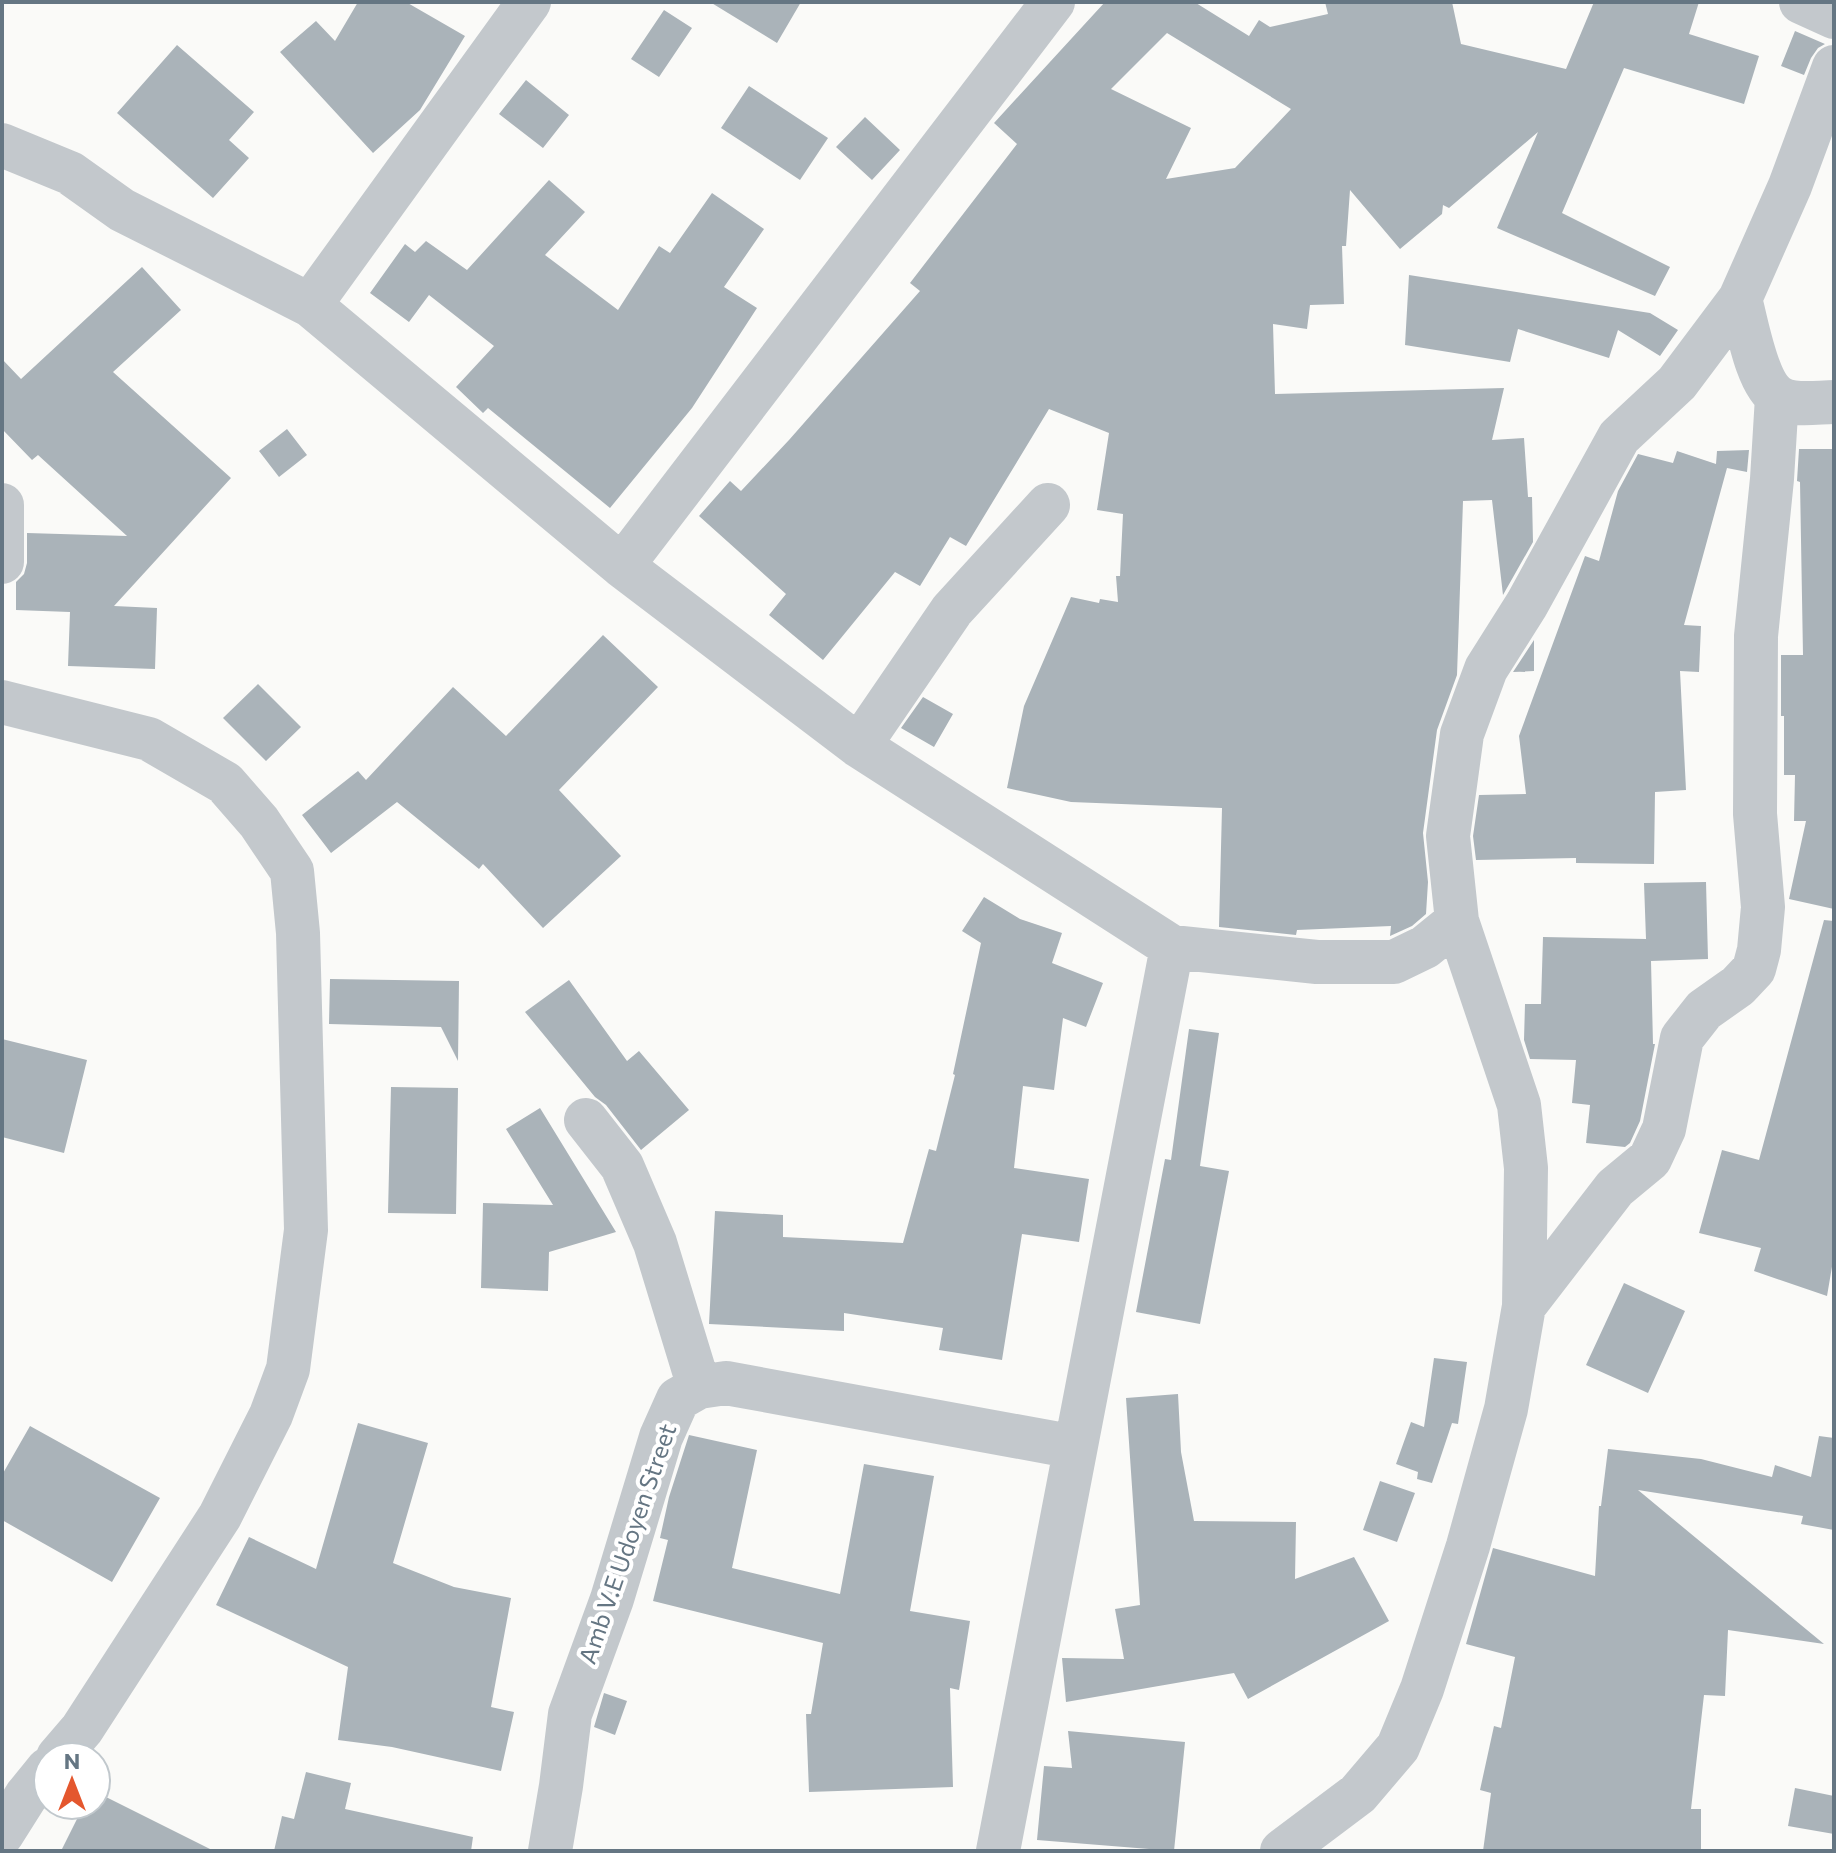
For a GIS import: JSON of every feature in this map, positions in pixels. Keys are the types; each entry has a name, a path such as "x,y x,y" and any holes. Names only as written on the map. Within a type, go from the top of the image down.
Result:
{"street":[{"path":"310,305 529,2"},
{"path":"622,566 1053,2"},
{"path":"1801,2 1834,17"},
{"path":"1282,1851 1358,1794 1398,1747 1422,1689 1472,1530 1506,1409 1524,1306 1526,1168 1519,1105 1457,921 1448,836 1462,734 1486,669 1527,604 1619,437 1677,383 1740,299 1790,186 1834,67"},
{"path":"2,145 70,173 122,210 310,305 622,566 859,746 1172,947 1317,962 1394,962 1425,947 1457,921"},
{"path":"1740,299 1756,358 1766,383 1777,397 1794,402 1834,402"},
{"path":"1524,1306 1615,1188 1650,1159 1664,1129 1682,1038 1704,1010 1738,986 1754,969 1763,907 1755,814 1756,636 1777,397"},
{"path":"2,505 2,562"},
{"path":"859,746 952,610 1048,505"},
{"path":"2,702 149,739 225,783 259,822 292,871 298,933 306,1230 288,1369 271,1415 220,1516 72,1741"},
{"path":"998,1851 1172,947"},
{"path":"586,1120 622,1166 650,1230 699,1387 726,1383 1075,1447"},
{"name":"Amb V.E Udoyen Street","path":"550,1851 570,1714 612,1599 661,1437 678,1399 699,1387"},
{"path":"2,1834 32,1789"}],"building":[{"path":"358,2 406,2 465,36 420,110 373,153 280,52 316,21 335,41"},
{"path":"710,2 801,2 777,43"},
{"path":"1105,2 1198,2 1249,36 1259,20 1270,27 1328,14 1325,2 1452,2 1461,44 1566,69 1594,2 1699,2 1689,34 1759,56 1744,104 1624,68 1562,213 1670,267 1655,296 1497,228 1538,132 1449,208 1443,205 1442,214 1400,249 1350,190 1346,246 1342,246 1344,304 1310,305 1307,329 1273,324 1275,394 1504,388 1492,440 1524,438 1528,497 1532,497 1533,542 1503,595 1492,500 1463,501 1457,675 1437,730 1423,833 1428,882 1426,914 1412,926 1390,936 1391,926 1297,930 1296,935 1219,927 1222,808 1071,802 1007,788 1024,706 1071,597 1099,603 1100,599 1118,602 1116,576 1120,576 1123,514 1097,510 1109,433 1049,409 966,546 950,537 920,586 895,572 823,660 769,615 786,594 699,516 730,481 741,491 920,291 910,283 1017,144 994,123","holes":["1167,33 1291,109 1235,168 1166,179 1191,128 1111,89"]},
{"path":"664,10 692,28 659,77 631,59"},
{"path":"1795,31 1825,44 1811,58 1804,75 1781,66"},
{"path":"177,45 254,112 229,140 249,158 213,198 117,113"},
{"path":"526,80 569,115 543,148 499,114"},
{"path":"749,86 828,138 800,180 721,128"},
{"path":"865,117 900,150 872,180 836,147"},
{"path":"549,180 585,212 545,255 618,310 659,246 670,253 712,193 764,229 724,287 757,308 692,408 610,508 488,408 483,413 456,387 494,346 429,295 409,322 370,293 405,244 415,252 426,241 467,270"},
{"path":"142,267 181,310 113,372 231,478 114,606 157,608 155,669 68,666 70,612 16,610 16,582 24,574 27,563 27,533 127,536 38,455 32,460 2,429 2,359 21,379"},
{"path":"1409,275 1650,313 1678,330 1660,356 1618,330 1609,358 1518,329 1510,362 1405,345"},
{"path":"287,429 307,455 279,477 259,451"},
{"path":"1799,449 1834,449 1834,909 1789,899 1806,821 1794,821 1795,775 1784,775 1784,716 1781,716 1781,655 1803,655 1800,482 1797,481"},
{"path":"1749,450 1747,472 1727,468 1684,625 1701,626 1699,672 1680,671 1686,790 1655,792 1654,864 1576,863 1576,858 1476,860 1473,836 1479,795 1526,794 1519,736 1585,556 1599,561 1618,491 1638,454 1673,463 1677,451 1716,464 1717,451"},
{"path":"603,635 658,687 559,790 621,856 543,928 483,864 479,869 397,802 331,853 302,815 358,771 366,780 453,687 506,736"},
{"path":"1534,640 1534,671 1513,672"},
{"path":"258,684 301,727 266,761 223,718"},
{"path":"923,697 953,714 934,747 901,728"},
{"path":"1706,882 1708,959 1651,961 1655,1044 1640,1121 1630,1143 1625,1147 1586,1143 1590,1105 1572,1103 1576,1060 1530,1059 1524,1040 1525,1004 1541,1004 1543,937 1646,939 1644,883"},
{"path":"984,897 1020,919 1062,933 1052,963 1103,983 1086,1027 1063,1018 1054,1090 1023,1086 1014,1168 1089,1179 1079,1242 1022,1234 1002,1360 939,1350 943,1328 844,1313 844,1331 709,1324 715,1211 783,1215 783,1237 903,1243 929,1149 936,1151 955,1075 981,943 962,931"},
{"path":"1824,920 1834,921 1834,1255 1827,1296 1754,1271 1761,1248 1699,1233 1722,1150 1759,1160"},
{"path":"330,979 459,981 458,1061 441,1027 329,1024"},
{"path":"569,980 627,1061 639,1051 689,1110 641,1150 525,1012"},
{"path":"1189,1029 1219,1033 1200,1166 1229,1171 1200,1324 1136,1312 1165,1159 1171,1160"},
{"path":"2,1039 87,1060 64,1153 2,1137"},
{"path":"391,1087 458,1088 456,1214 388,1213"},
{"path":"540,1108 616,1232 549,1252 548,1291 481,1288 483,1203 553,1205 506,1129"},
{"path":"1624,1283 1685,1311 1648,1393 1586,1365"},
{"path":"1434,1358 1467,1362 1458,1424 1452,1423 1432,1483 1417,1479 1418,1472 1396,1464 1411,1422 1424,1427"},
{"path":"1178,1394 1181,1452 1194,1521 1296,1522 1295,1579 1354,1557 1389,1621 1248,1699 1234,1673 1066,1702 1062,1658 1124,1659 1115,1609 1140,1605 1126,1398"},
{"path":"358,1423 428,1443 393,1563 454,1587 511,1598 491,1707 514,1712 501,1771 392,1747 338,1740 348,1667 216,1605 249,1537 316,1569"},
{"path":"30,1426 160,1498 112,1582 2,1520 2,1475"},
{"path":"689,1435 757,1450 732,1568 840,1594 864,1464 934,1476 910,1611 970,1621 959,1690 950,1688 953,1787 809,1792 806,1714 811,1714 823,1643 653,1601 668,1540 660,1538 669,1497"},
{"path":"1819,1436 1834,1438 1834,1530 1801,1524 1803,1516 1638,1490 1824,1644 1728,1630 1725,1696 1704,1695 1691,1809 1701,1809 1701,1851 1483,1851 1491,1793 1480,1790 1494,1726 1501,1728 1515,1657 1466,1644 1493,1548 1595,1576 1599,1506 1608,1449 1701,1459 1772,1477 1775,1465 1811,1477"},
{"path":"1380,1481 1415,1493 1397,1542 1363,1530"},
{"path":"604,1693 627,1701 615,1735 594,1727"},
{"path":"1068,1731 1185,1742 1174,1851 1037,1840 1044,1766 1072,1768"},
{"path":"306,1772 351,1783 345,1809 473,1837 471,1851 274,1851 282,1816 294,1819"},
{"path":"1795,1788 1834,1796 1834,1834 1788,1826"},
{"path":"112,1800 214,1851 61,1851 76,1821 112,1821"}]}
